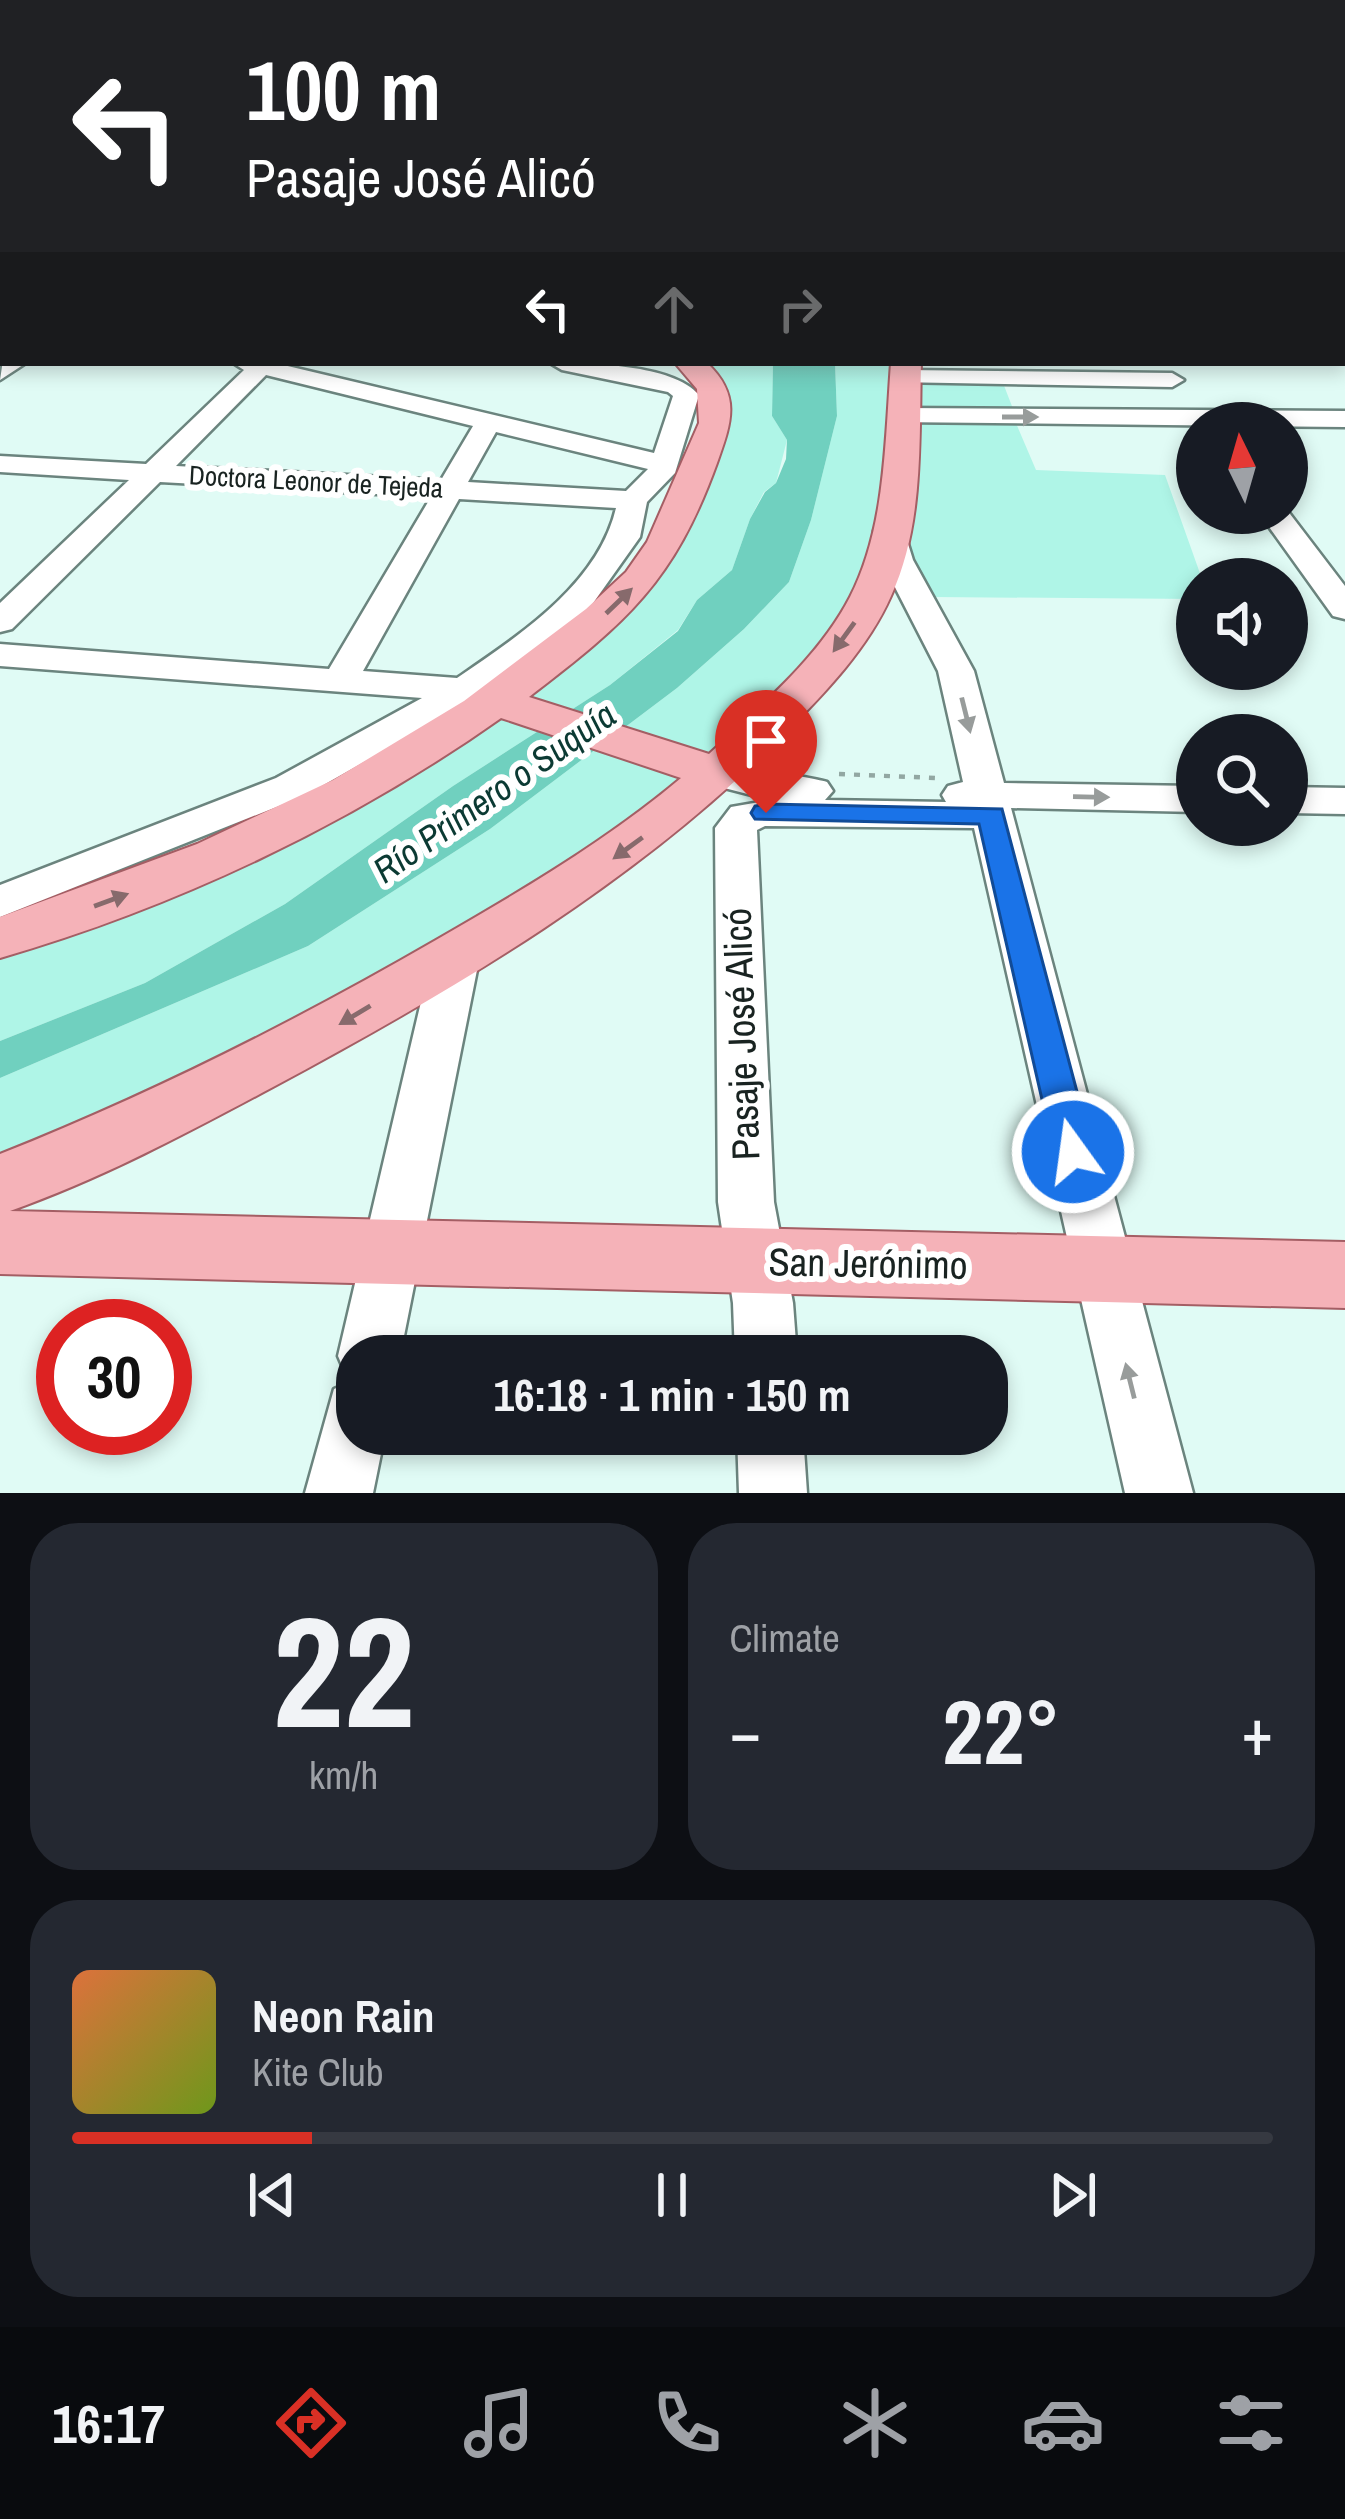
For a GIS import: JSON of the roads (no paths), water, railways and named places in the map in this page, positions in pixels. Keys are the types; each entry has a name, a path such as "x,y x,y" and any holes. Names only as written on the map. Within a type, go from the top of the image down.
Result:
{"main road":[{"path":"0,1185 306,1042 456,955 624,852 706,770 784,709 852,627 878,580 889,531 906,370"},
{"path":"0,938 236,851 383,776 498,702 619,603 651,567 671,533 718,416 716,388 688,377"},
{"path":"498,702 706,770"},
{"name":"San Jerónimo","path":"0,1242 1345,1275"},
{"name":"San Jerónimo","path":"0,1275 391,1254"}],"street":[{"path":"0,622 152,473 252,366"},
{"path":"266,366 306,369 488,423 663,464"},
{"path":"0,902 498,702 626,537 632,500 661,473 688,377 589,366"},
{"path":"906,370 1167,371 1191,402"},
{"path":"903,416 1176,420"},
{"path":"1308,419 1345,419"},
{"path":"340,679 488,423"},
{"name":"Doctora Leonor de Tejeda","path":"0,464 632,500"},
{"path":"889,531 902,570 956,671 1159,1493"},
{"path":"1295,534 1331,570 1345,609"},
{"path":"0,655 340,679 498,702"},
{"path":"706,770 790,790 988,805 1176,800"},
{"path":"1308,800 1345,801"},
{"name":"Pasaje José Alicó","path":"764,1335 746,1202 739,821 766,813 988,805"},
{"path":"374,1335 456,955"},
{"path":"339,1493 347,1455"},
{"path":"771,1455 772,1493"}],"water":[{"name":"Río Primero o Suquía","path":"773,366 835,366 837,416 811,520 789,582 677,688 490,829 308,946 0,1078 0,1041 145,983 285,904 453,786 610,685 678,631 697,600 732,570 750,519 765,492 776,483 786,459 787,440 772,416"}]}
